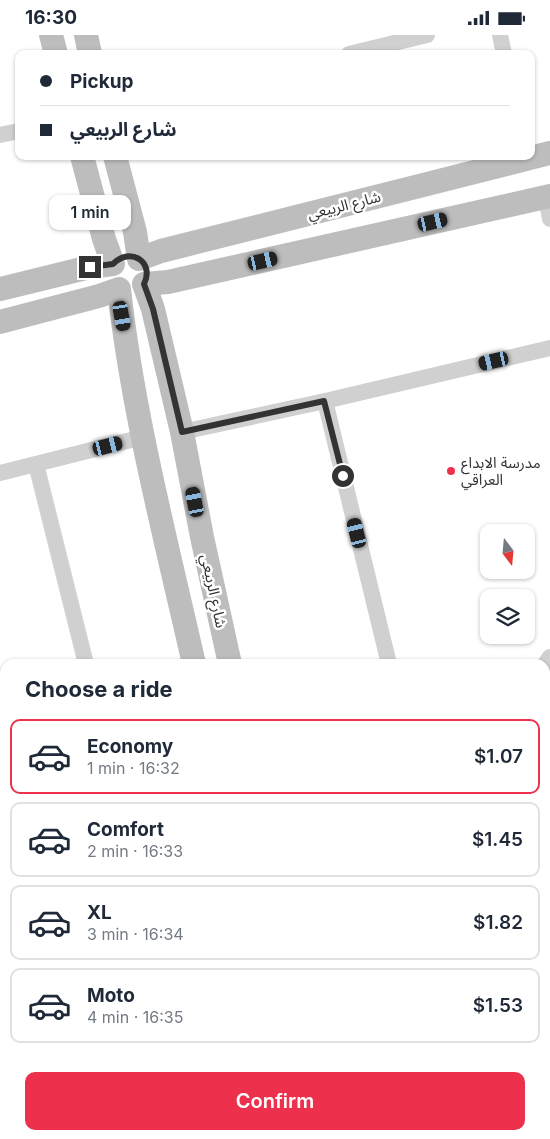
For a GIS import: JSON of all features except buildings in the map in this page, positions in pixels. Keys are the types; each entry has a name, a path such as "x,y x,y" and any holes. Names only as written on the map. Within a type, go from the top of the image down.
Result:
{"street":[{"path":"51,35 55,50"},
{"path":"86,35 89,50"},
{"path":"365,50 427,35"},
{"path":"500,35 503,50"},
{"path":"0,135 15,132"},
{"name":"شارع الربيعي","path":"535,156 550,153"},
{"path":"83,160 104,239 113,264 110,275 114,286 109,293"},
{"name":"شارع الربيعي","path":"116,160 135,232 138,259"},
{"name":"شارع الربيعي","path":"138,259 160,251 515,160"},
{"path":"0,322 109,293 135,291 144,284 168,282 549,204"},
{"path":"104,239 112,248 126,249 133,242 135,232"},
{"path":"135,232 145,245 160,251 150,260 149,270 155,278 168,282"},
{"path":"104,239 102,255 90,267 102,271 108,278 107,288 111,303 122,316"},
{"name":"شارع الربيعي","path":"0,289 90,267 113,264 117,260 128,256 138,259 146,268 144,284 153,309 182,432 202,537 229,659"},
{"path":"153,309 158,293 168,282"},
{"path":"153,309 144,299 135,298 126,303 122,316 143,437 193,659"},
{"path":"182,432 550,348"},
{"path":"324,401 388,659"},
{"path":"0,473 143,437"},
{"path":"36,464 85,659"}],"place":[{"name":"مدرسة الابداع العراقي","path":"451,471"}],"route":[{"path":"90,267 113,264 122,257 128,256 138,259 146,268 147,273 144,284 153,309 182,432 324,401 343,476"}]}
